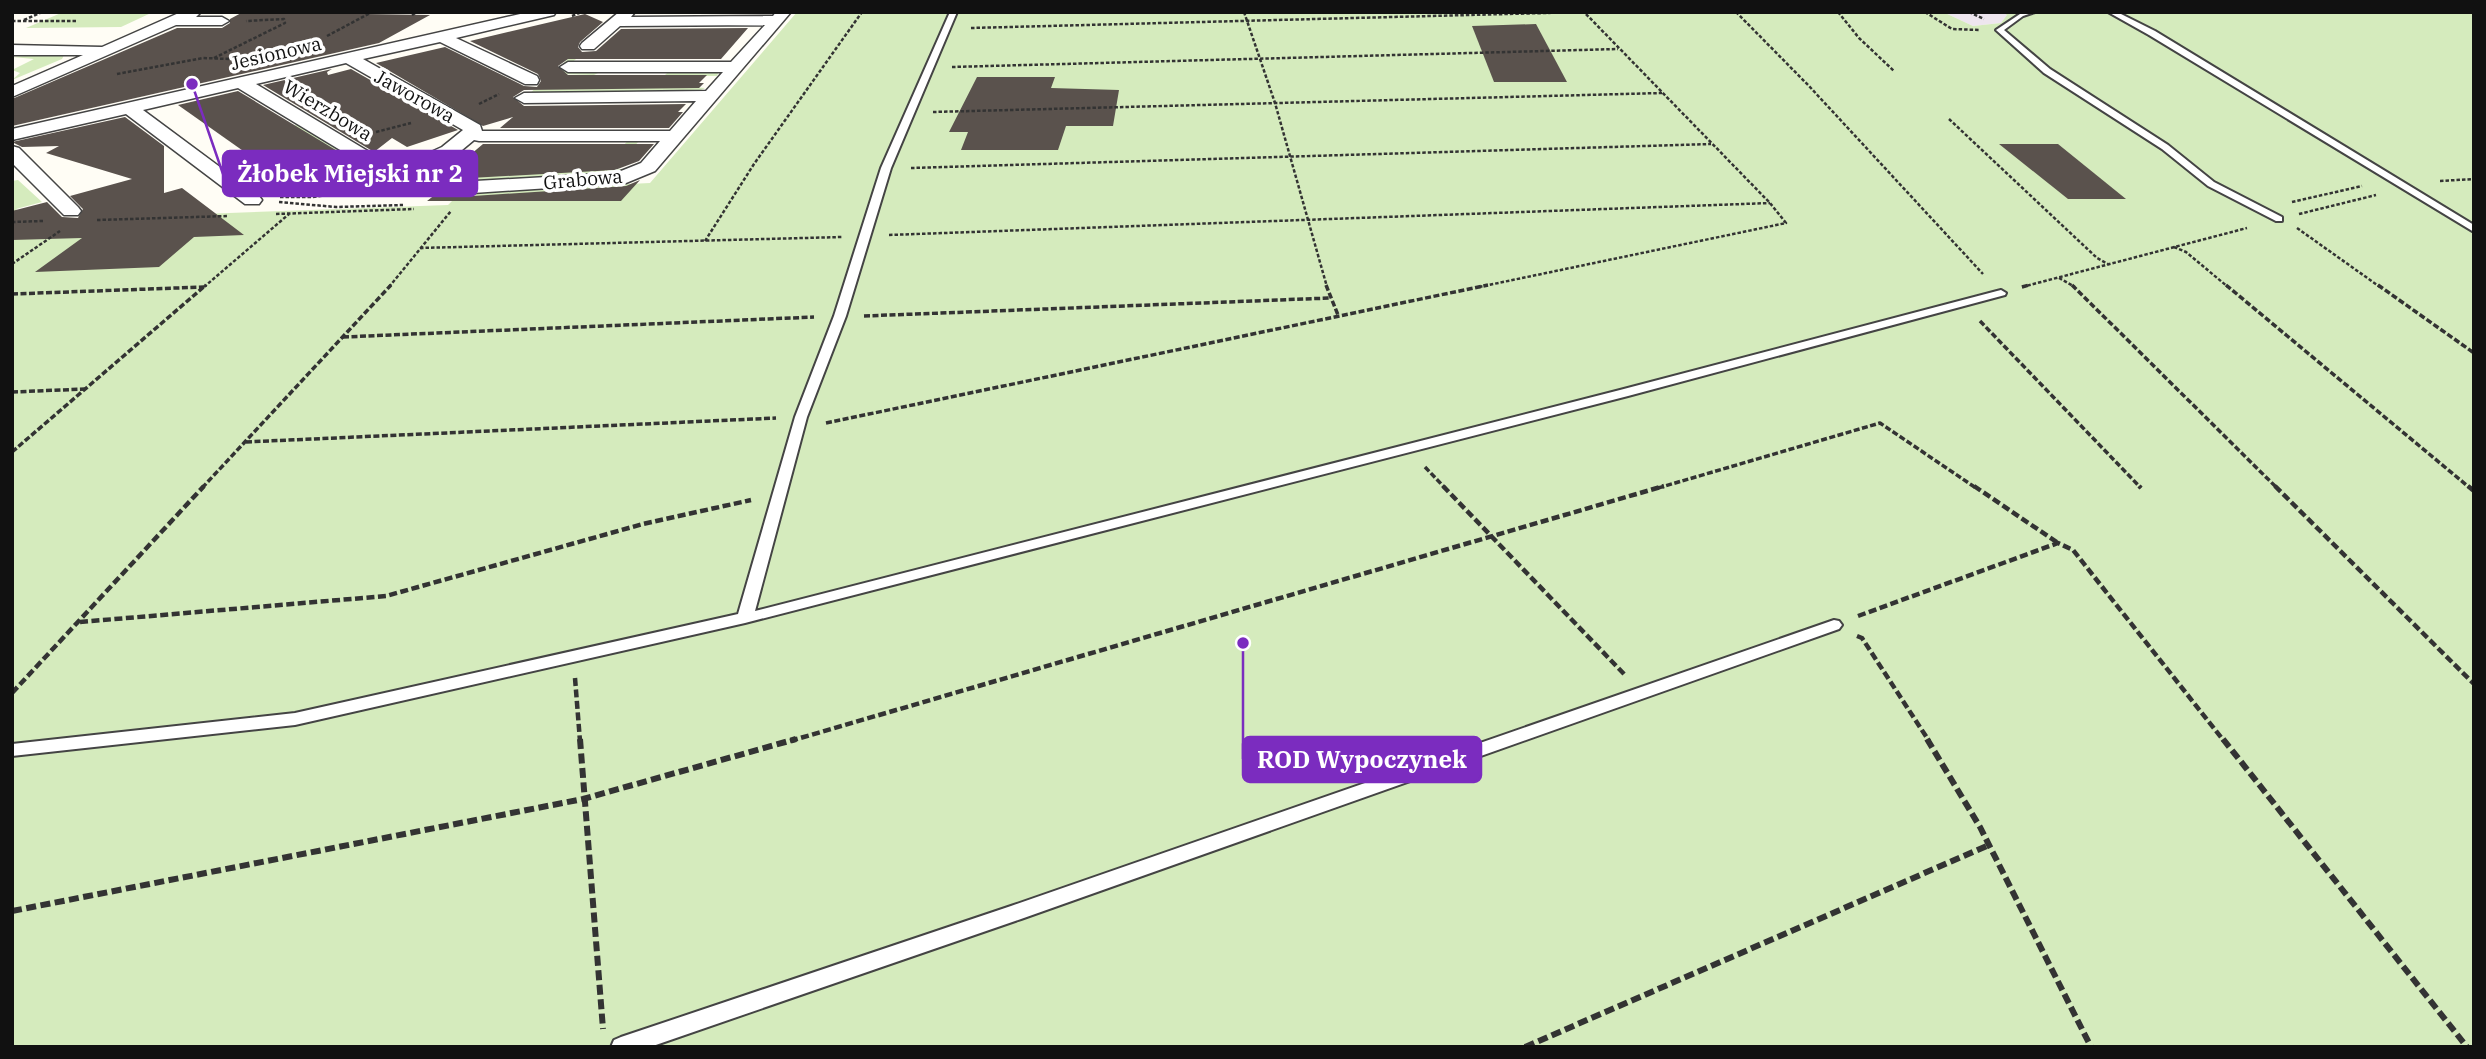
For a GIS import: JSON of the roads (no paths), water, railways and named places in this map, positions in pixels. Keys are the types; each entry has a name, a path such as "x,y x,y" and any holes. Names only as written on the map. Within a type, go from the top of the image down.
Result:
{"street":[{"path":"79,50 159,12"},
{"path":"12,92 194,12"},
{"name":"Jesionowa","path":"12,135 549,12"},
{"path":"588,46 623,17 781,16"},
{"name":"Grabowa","path":"395,175 420,183 458,188 619,179 648,166 781,16"},
{"path":"679,38 701,17"},
{"path":"175,21 222,21"},
{"path":"442,37 531,80"},
{"path":"12,50 108,50"},
{"name":"Jaworowa","path":"349,58 474,129 470,136 434,159 395,175"},
{"path":"568,67 736,67"},
{"name":"Wierzbowa","path":"240,82 395,175"},
{"path":"524,98 710,96"},
{"path":"129,108 261,199"},
{"path":"479,136 675,136"},
{"path":"12,152 75,220"}],"lane":[{"path":"745,618 800,421 839,316 886,169 954,12"},
{"path":"2032,12 2000,30 2071,88 2165,147 2211,184 2279,219"},
{"path":"2111,12 2152,33 2474,229"},
{"path":"12,750 295,719 745,618 1407,449 2001,293"},
{"path":"621,1047 1014,913 1834,625"}],"place":[{"name":"Żłobek Miejski nr 2","path":"192,84"},
{"name":"ROD Wypoczynek","path":"1243,643"}]}
